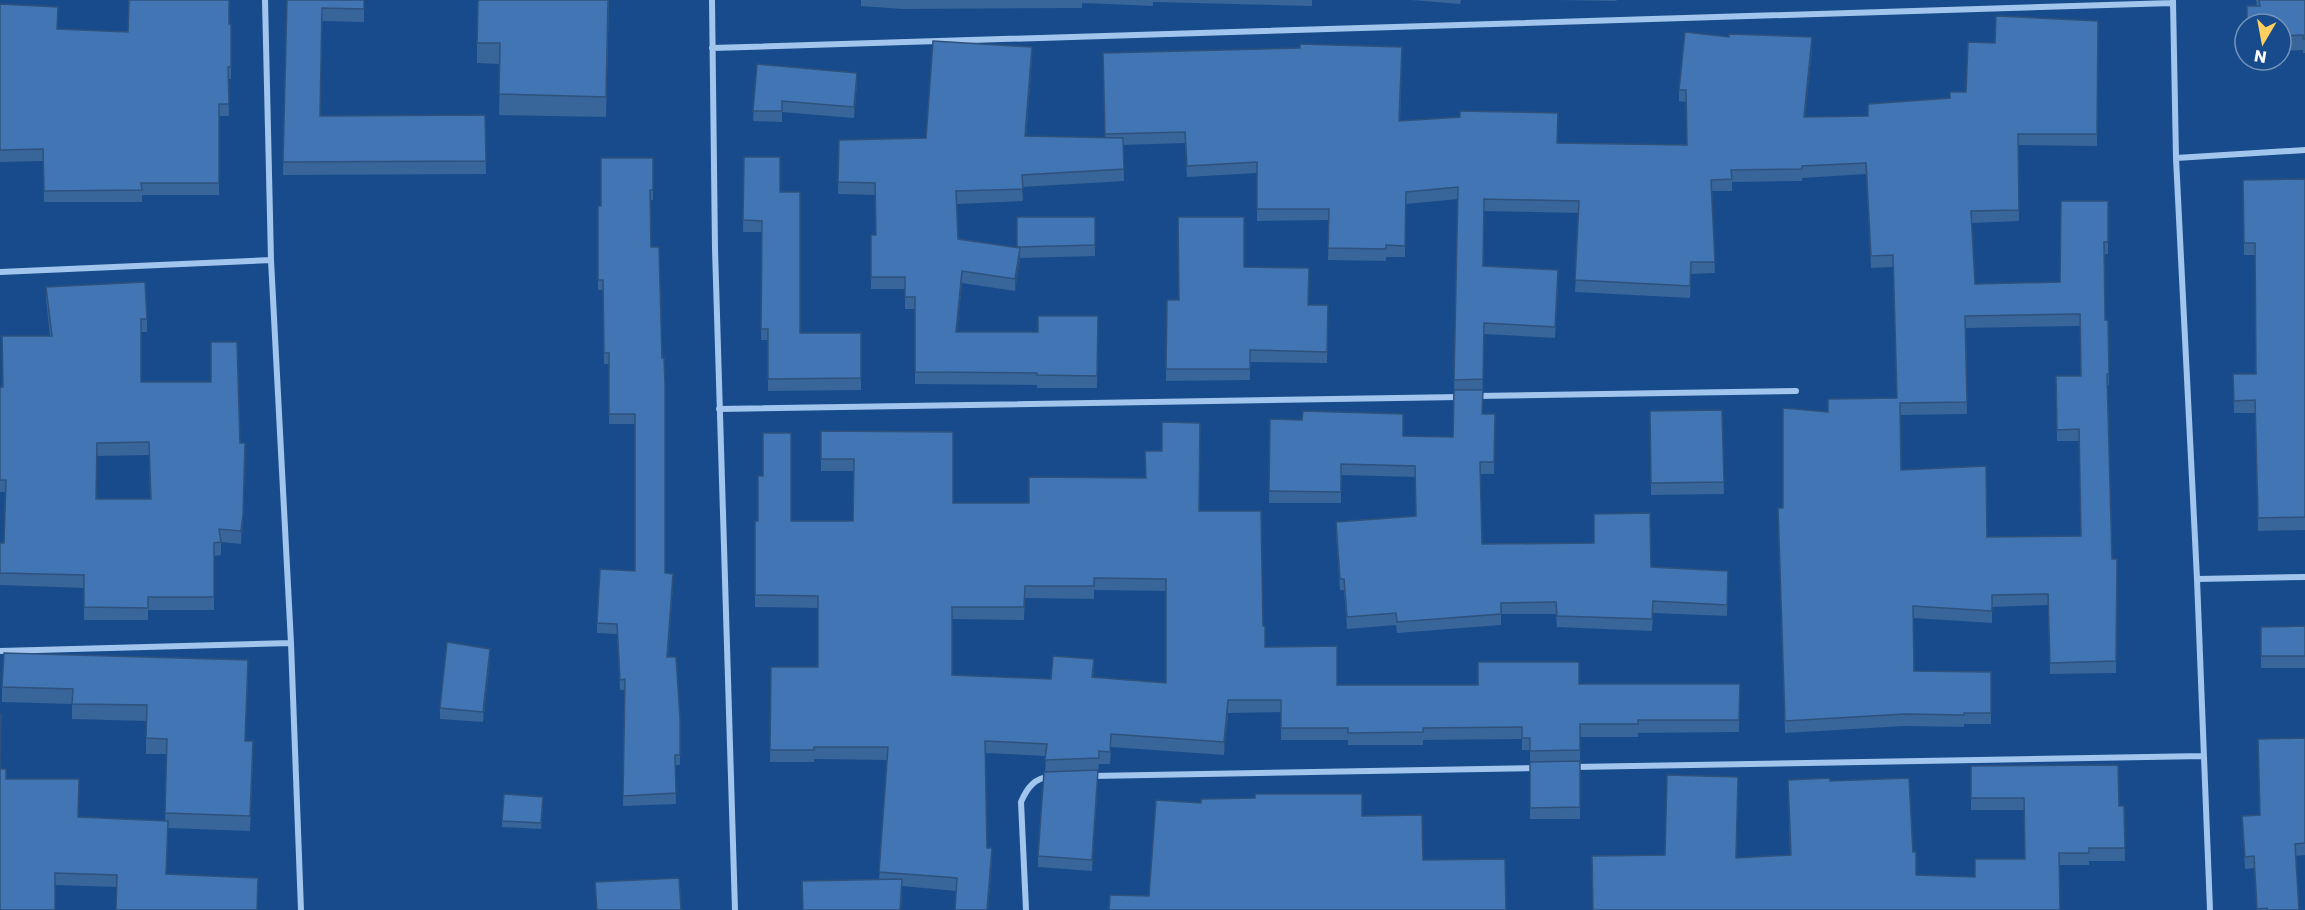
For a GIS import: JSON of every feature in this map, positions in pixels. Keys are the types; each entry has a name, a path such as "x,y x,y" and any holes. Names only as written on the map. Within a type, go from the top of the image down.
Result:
{"street":[{"path":"266,0 271,260 291,643 301,910"},
{"path":"712,0 719,409 735,910"},
{"path":"712,48 2173,2 2176,158 2198,579 2210,910"},
{"path":"2176,158 2305,150"},
{"path":"0,272 271,260"},
{"path":"719,409 1796,391"},
{"path":"2198,579 2305,577"},
{"path":"0,651 291,643"},
{"path":"1571,767 2204,756"},
{"path":"1082,776 1547,768"},
{"path":"1026,910 1021,802 1029,785 1046,777 1058,777"}],"building":[{"path":"129,0 229,0 231,67 228,67 229,104 219,104 219,183 141,183 142,190 44,191 43,149 0,150 0,4 58,7 57,29 128,32"},
{"path":"287,0 364,0 364,9 322,8 320,116 485,115 486,161 283,162"},
{"path":"478,0 608,0 606,97 499,94 500,43 477,43"},
{"path":"2259,0 2305,0 2305,39 2303,35 2293,35 2293,12 2247,12 2247,6 2260,6"},
{"path":"1996,16 2098,21 2097,134 2018,134 2019,210 1971,211 1975,284 2060,282 2061,201 2108,201 2108,242 2104,242 2105,320 2108,320 2109,374 2107,374 2112,559 2117,559 2116,661 2050,663 2048,594 1992,595 1992,611 1913,606 1914,671 1991,672 1991,713 1905,714 1785,721 1778,508 1783,508 1783,408 1828,412 1828,399 1897,398 1893,255 1871,256 1866,163 1802,166 1802,169 1731,170 1732,179 1711,180 1715,262 1691,262 1690,286 1575,280 1579,201 1484,199 1483,266 1558,270 1555,327 1484,323 1483,379 1454,380 1458,187 1406,192 1405,246 1386,245 1386,249 1328,248 1329,209 1257,209 1257,162 1187,166 1185,132 1105,134 1103,53 1300,48 1300,44 1402,47 1399,121 1460,117 1460,111 1558,113 1557,143 1687,145 1686,90 1679,90 1685,32 1729,37 1729,34 1812,37 1804,117 1868,116 1868,104 1950,98 1950,92 1966,92 1968,42 1995,43","holes":["2080,314 2081,376 2056,376 2057,430 2079,429 2081,536 1987,537 1986,466 1901,470 1900,403 1967,402 1965,316"]},
{"path":"933,41 1032,47 1025,136 1123,138 1124,169 1022,175 1023,189 956,191 958,239 1020,248 1015,279 962,271 956,332 1038,332 1038,316 1098,316 1097,376 915,372 915,297 905,297 905,277 871,277 871,235 876,235 875,183 838,182 839,140 926,138"},
{"path":"757,64 857,73 854,107 782,101 782,111 753,111"},
{"path":"744,157 780,157 780,192 800,192 800,333 861,333 861,378 768,379 768,329 761,329 762,221 743,220"},
{"path":"601,158 653,158 653,190 650,190 651,247 659,247 662,358 664,358 665,385 665,573 673,574 667,657 676,657 680,718 680,755 675,755 676,793 623,796 625,679 620,680 617,624 597,623 600,569 635,571 635,414 609,414 609,353 604,353 603,280 598,280 598,206 601,206"},
{"path":"2305,179 2305,517 2258,518 2255,400 2234,401 2233,374 2256,374 2255,243 2244,243 2243,180"},
{"path":"1017,217 1095,217 1095,245 1017,247"},
{"path":"1178,217 1244,217 1244,267 1309,268 1308,305 1328,305 1327,352 1250,350 1250,369 1166,369 1167,300 1179,300"},
{"path":"145,282 147,319 141,319 141,382 211,382 211,342 237,342 240,443 245,443 243,515 241,531 219,529 221,542 214,543 214,597 148,597 148,608 84,607 84,575 0,573 0,543 4,543 6,480 0,480 2,336 52,336 46,287","holes":["149,442 151,499 96,499 97,443"]},
{"path":"1454,390 1483,390 1482,414 1495,414 1494,462 1480,462 1482,544 1594,543 1594,514 1650,513 1651,567 1728,571 1727,605 1653,601 1652,619 1557,616 1556,602 1501,603 1501,614 1397,622 1396,613 1347,617 1344,579 1340,579 1336,522 1416,516 1415,466 1341,464 1341,492 1269,491 1270,419 1302,420 1303,411 1403,414 1403,436 1453,437"},
{"path":"1722,410 1724,482 1651,483 1650,411"},
{"path":"1162,422 1200,423 1199,511 1261,511 1265,647 1337,646 1337,685 1478,685 1478,662 1579,662 1579,684 1740,684 1739,720 1638,720 1638,724 1580,724 1580,750 1530,751 1530,738 1522,738 1522,727 1423,728 1423,732 1348,733 1348,728 1281,728 1281,700 1228,700 1224,742 1111,734 1110,752 1099,751 1099,758 1045,760 1047,744 985,741 987,848 992,848 987,910 955,910 957,878 879,872 888,747 814,747 814,750 770,750 771,667 818,667 818,596 755,595 755,521 758,521 758,476 763,476 763,433 791,433 791,521 853,521 854,459 821,459 821,431 953,432 953,503 1029,503 1029,477 1146,478 1145,451 1162,451","holes":["1094,578 1166,579 1166,683 1092,677 1094,659 1053,656 1051,679 952,675 952,607 1024,607 1025,586 1094,586"]},
{"path":"2305,626 2305,656 2261,656 2261,627"},
{"path":"447,642 490,649 483,712 440,708"},
{"path":"4,653 248,660 245,741 253,741 250,816 165,813 167,739 146,738 147,705 72,704 73,689 2,687"},
{"path":"0,714 1,714 0,769"},
{"path":"2305,738 2305,843 2295,844 2299,910 2257,909 2254,856 2245,857 2242,816 2260,815 2258,739"},
{"path":"1580,761 1580,807 1530,808 1530,762"},
{"path":"2118,765 2119,806 2124,806 2125,848 2089,848 2089,853 2059,853 2060,910 1593,910 1592,856 1665,855 1667,775 1738,777 1736,858 1791,855 1788,780 1909,778 1916,875 1975,877 1975,859 2025,859 2024,798 1971,798 1971,766"},
{"path":"0,769 6,769 6,779 79,779 78,817 168,821 166,874 258,878 257,910 116,910 117,875 55,873 55,910 0,910"},
{"path":"1098,770 1092,860 1038,856 1044,772"},
{"path":"504,794 543,797 541,823 502,821"},
{"path":"1255,794 1362,794 1362,816 1422,815 1423,860 1505,859 1506,910 1109,910 1110,895 1149,896 1156,800 1201,803 1201,799 1255,798"},
{"path":"679,878 681,909 683,910 597,910 595,882"},
{"path":"902,879 900,910 803,910 802,881"}]}
